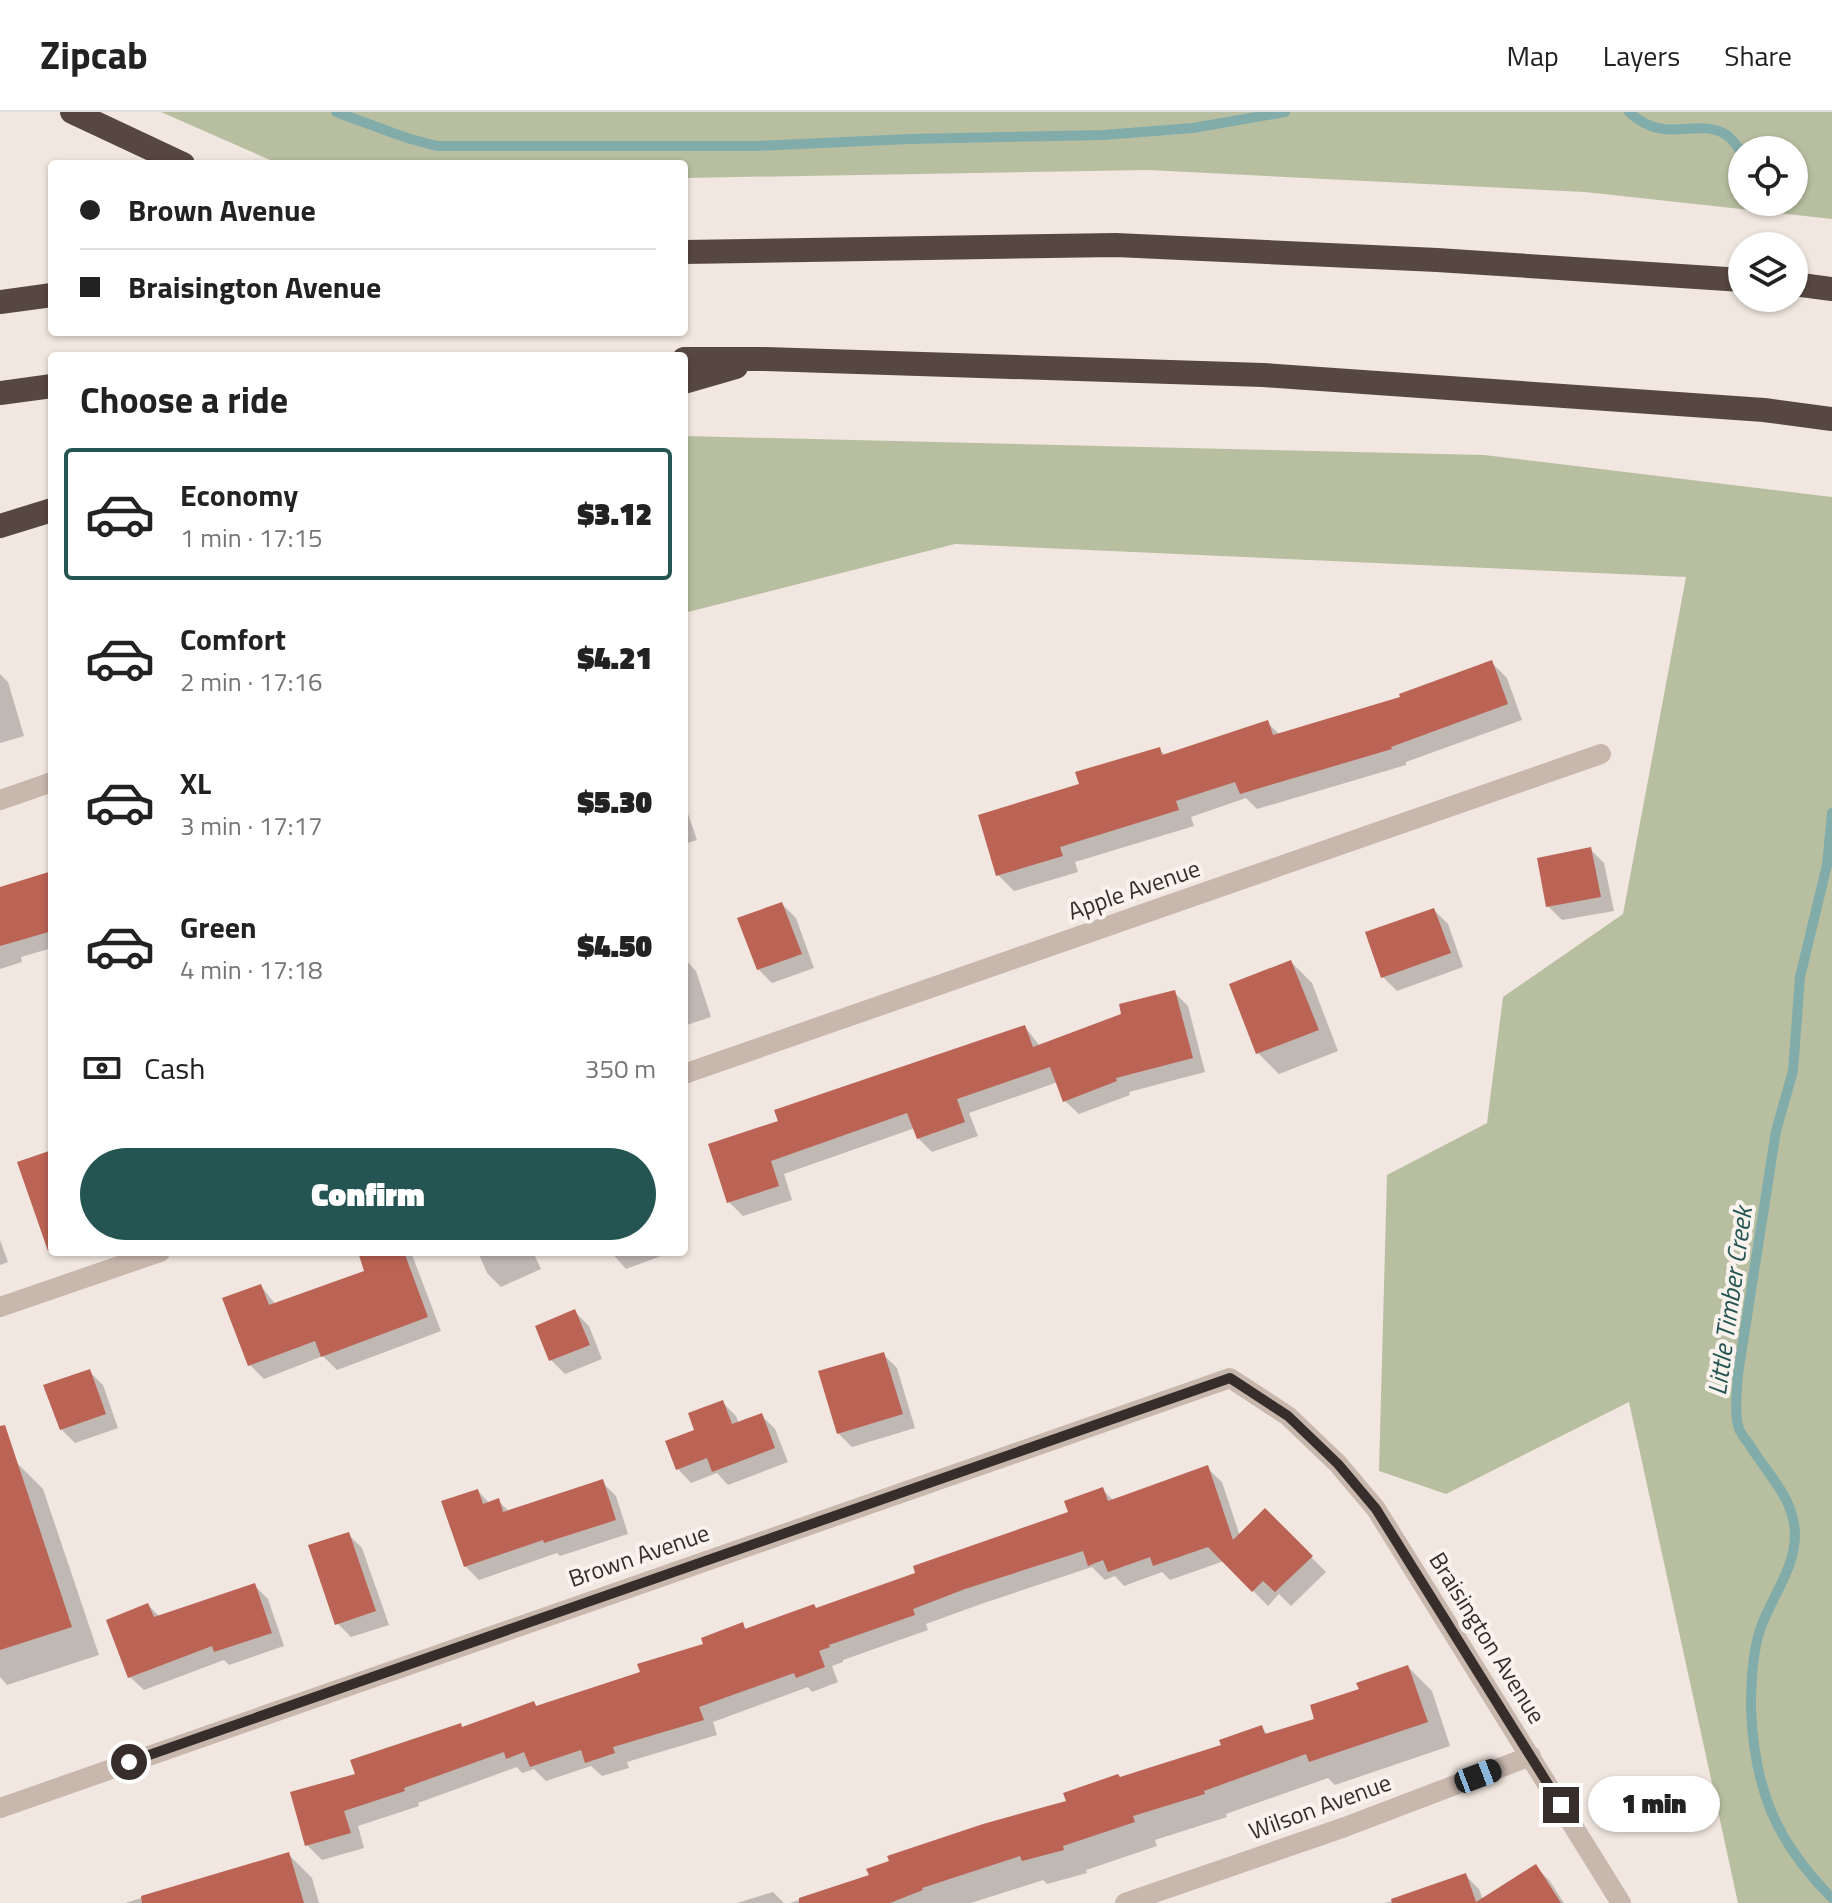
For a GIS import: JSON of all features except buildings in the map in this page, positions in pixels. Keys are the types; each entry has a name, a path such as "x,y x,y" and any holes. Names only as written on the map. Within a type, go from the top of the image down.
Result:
{"highway":[{"path":"72,112 174,160"},
{"path":"688,251 1116,245 1437,260 1728,279"},
{"path":"1808,286 1832,289"},
{"path":"0,302 48,296"},
{"path":"688,359 1263,375 1764,410 1832,419"},
{"path":"688,381 765,359"},
{"path":"0,393 48,387"},
{"path":"0,526 48,511"}],"street":[{"name":"Apple Avenue","path":"688,1073 1601,754"},
{"path":"0,800 48,783"},
{"path":"0,1307 148,1256"},
{"name":"Brown Avenue","path":"0,1808 1230,1378 1288,1416"},
{"name":"Braisington Avenue","path":"1288,1416 1338,1464 1376,1509 1621,1903"},
{"name":"Wilson Avenue","path":"1125,1903 1345,1827 1531,1756"}],"green space":[{"path":"161,112 1832,112 1832,219 1805,216 1808,216 1808,136 1728,136 1728,208 1585,192 1148,170 688,178 688,160 270,160"},
{"path":"688,436 1484,455 1832,497 1832,1903 1738,1903 1629,1402 1446,1494 1379,1471 1387,1175 1487,1123 1503,997 1623,914 1686,577 955,544 688,612"}],"waterway":[{"name":"Little Timber Creek","path":"336,112 437,146 758,146 1103,135 1193,128 1285,112"},
{"name":"Little Timber Creek","path":"1629,112 1655,127 1702,128 1728,136"},
{"name":"Little Timber Creek","path":"1832,813 1827,865 1800,977 1793,1071 1776,1131 1738,1374 1736,1409 1740,1431 1785,1497 1795,1534 1791,1560 1760,1630 1755,1649 1751,1708 1757,1763 1771,1812 1782,1834 1812,1877 1832,1898"}],"route":[{"path":"129,1762 1230,1378 1288,1416 1338,1464 1376,1509 1561,1805"}]}
